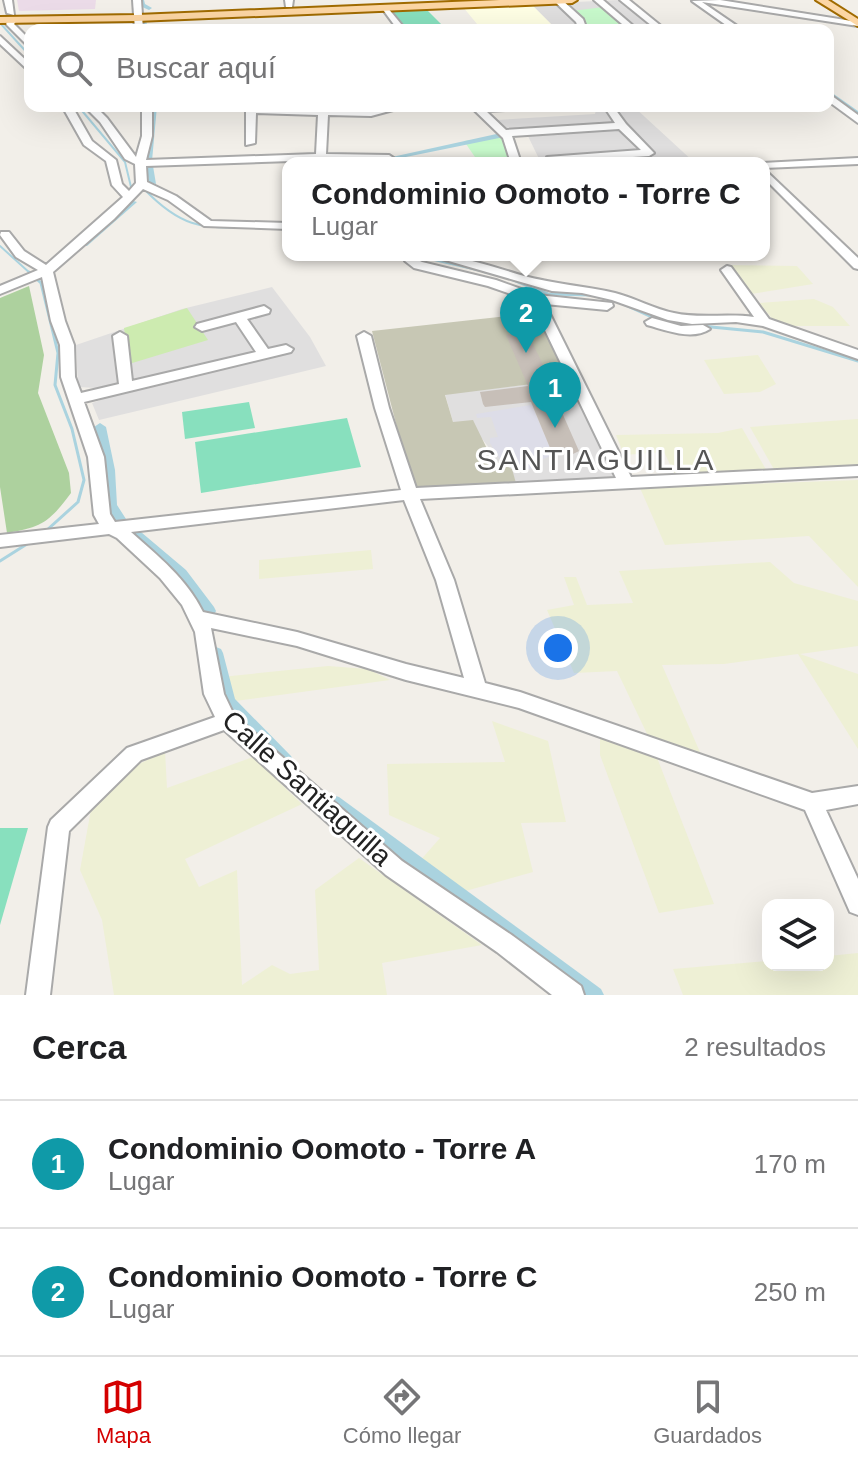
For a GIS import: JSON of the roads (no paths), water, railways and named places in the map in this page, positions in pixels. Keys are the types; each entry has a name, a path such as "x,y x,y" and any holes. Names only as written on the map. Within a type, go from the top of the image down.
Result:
{"main road":[{"path":"6,16 289,2 407,0"},
{"path":"137,9 384,9 572,0"},
{"path":"821,0 858,23"}],"street":[{"path":"8,0 6,16 24,39"},
{"path":"598,0 627,24"},
{"path":"624,0 654,24"},
{"path":"694,0 730,24"},
{"path":"705,0 858,23"},
{"path":"552,1 559,13"},
{"path":"552,1 581,24"},
{"path":"384,9 397,24"},
{"path":"0,39 24,63"},
{"path":"834,101 858,120"},
{"path":"70,112 88,143 111,160 117,185 172,198 205,228 282,226"},
{"path":"95,112 129,157 140,163 282,158"},
{"path":"0,290 39,274 136,191 147,136 147,112"},
{"path":"250,143 251,112"},
{"path":"316,112 321,157"},
{"path":"482,112 505,133 514,157"},
{"path":"584,157 649,153 613,112"},
{"path":"505,133 622,126"},
{"path":"770,165 858,161"},
{"path":"770,178 858,265"},
{"path":"5,234 39,274 67,345 68,377 96,457 99,503 111,528"},
{"path":"411,261 492,283 536,299 595,302 680,330 737,328 764,322"},
{"path":"456,261 552,287 582,289 616,297 668,316 692,320 736,318 764,322 858,355"},
{"path":"727,270 764,322"},
{"path":"536,299 626,482"},
{"path":"202,327 264,310"},
{"path":"239,317 264,354"},
{"path":"120,336 126,387"},
{"path":"364,336 382,408 410,494 445,580 477,689"},
{"path":"76,399 286,349"},
{"path":"0,541 410,494 858,471"},
{"name":"Calle Santiaguilla","path":"111,528 123,534 185,594 208,646 214,694 227,721 394,868 505,944 572,995"},
{"path":"198,618 297,639 406,672 520,700 812,803 858,795"},
{"path":"38,995 59,827 134,754 227,721"},
{"path":"812,803 858,904"}],"waterway":[{"path":"141,0 142,5 149,8"},
{"path":"143,20 144,24"},
{"path":"0,23 24,49"},
{"path":"834,97 858,115"},
{"path":"83,112 125,162 131,187"},
{"path":"148,161 152,112"},
{"path":"396,157 501,135"},
{"path":"149,166 153,182"},
{"path":"145,190 169,211 192,223 248,227"},
{"path":"84,244 133,202"},
{"path":"0,246 31,274"},
{"path":"439,261 488,273"},
{"path":"29,272 41,283 58,353 55,385 72,429 84,480 78,502 47,530"},
{"path":"488,273 495,274"},
{"path":"488,273 494,274"},
{"path":"506,277 548,294 591,295"},
{"path":"621,303 656,319 685,326"},
{"path":"701,326 763,332 858,361"},
{"path":"100,427 109,470 111,505 120,519"},
{"path":"131,530 181,573 209,611"},
{"path":"0,561 27,544"},
{"path":"216,653 228,702 286,761"},
{"path":"333,802 595,995"}],"place":[{"name":"Condominio Oomoto - Torre C","path":"526,353"},
{"name":"Condominio Oomoto - Torre A","path":"555,428"}],"district":[{"name":"SANTIAGUILLA","path":"596,459"}]}
